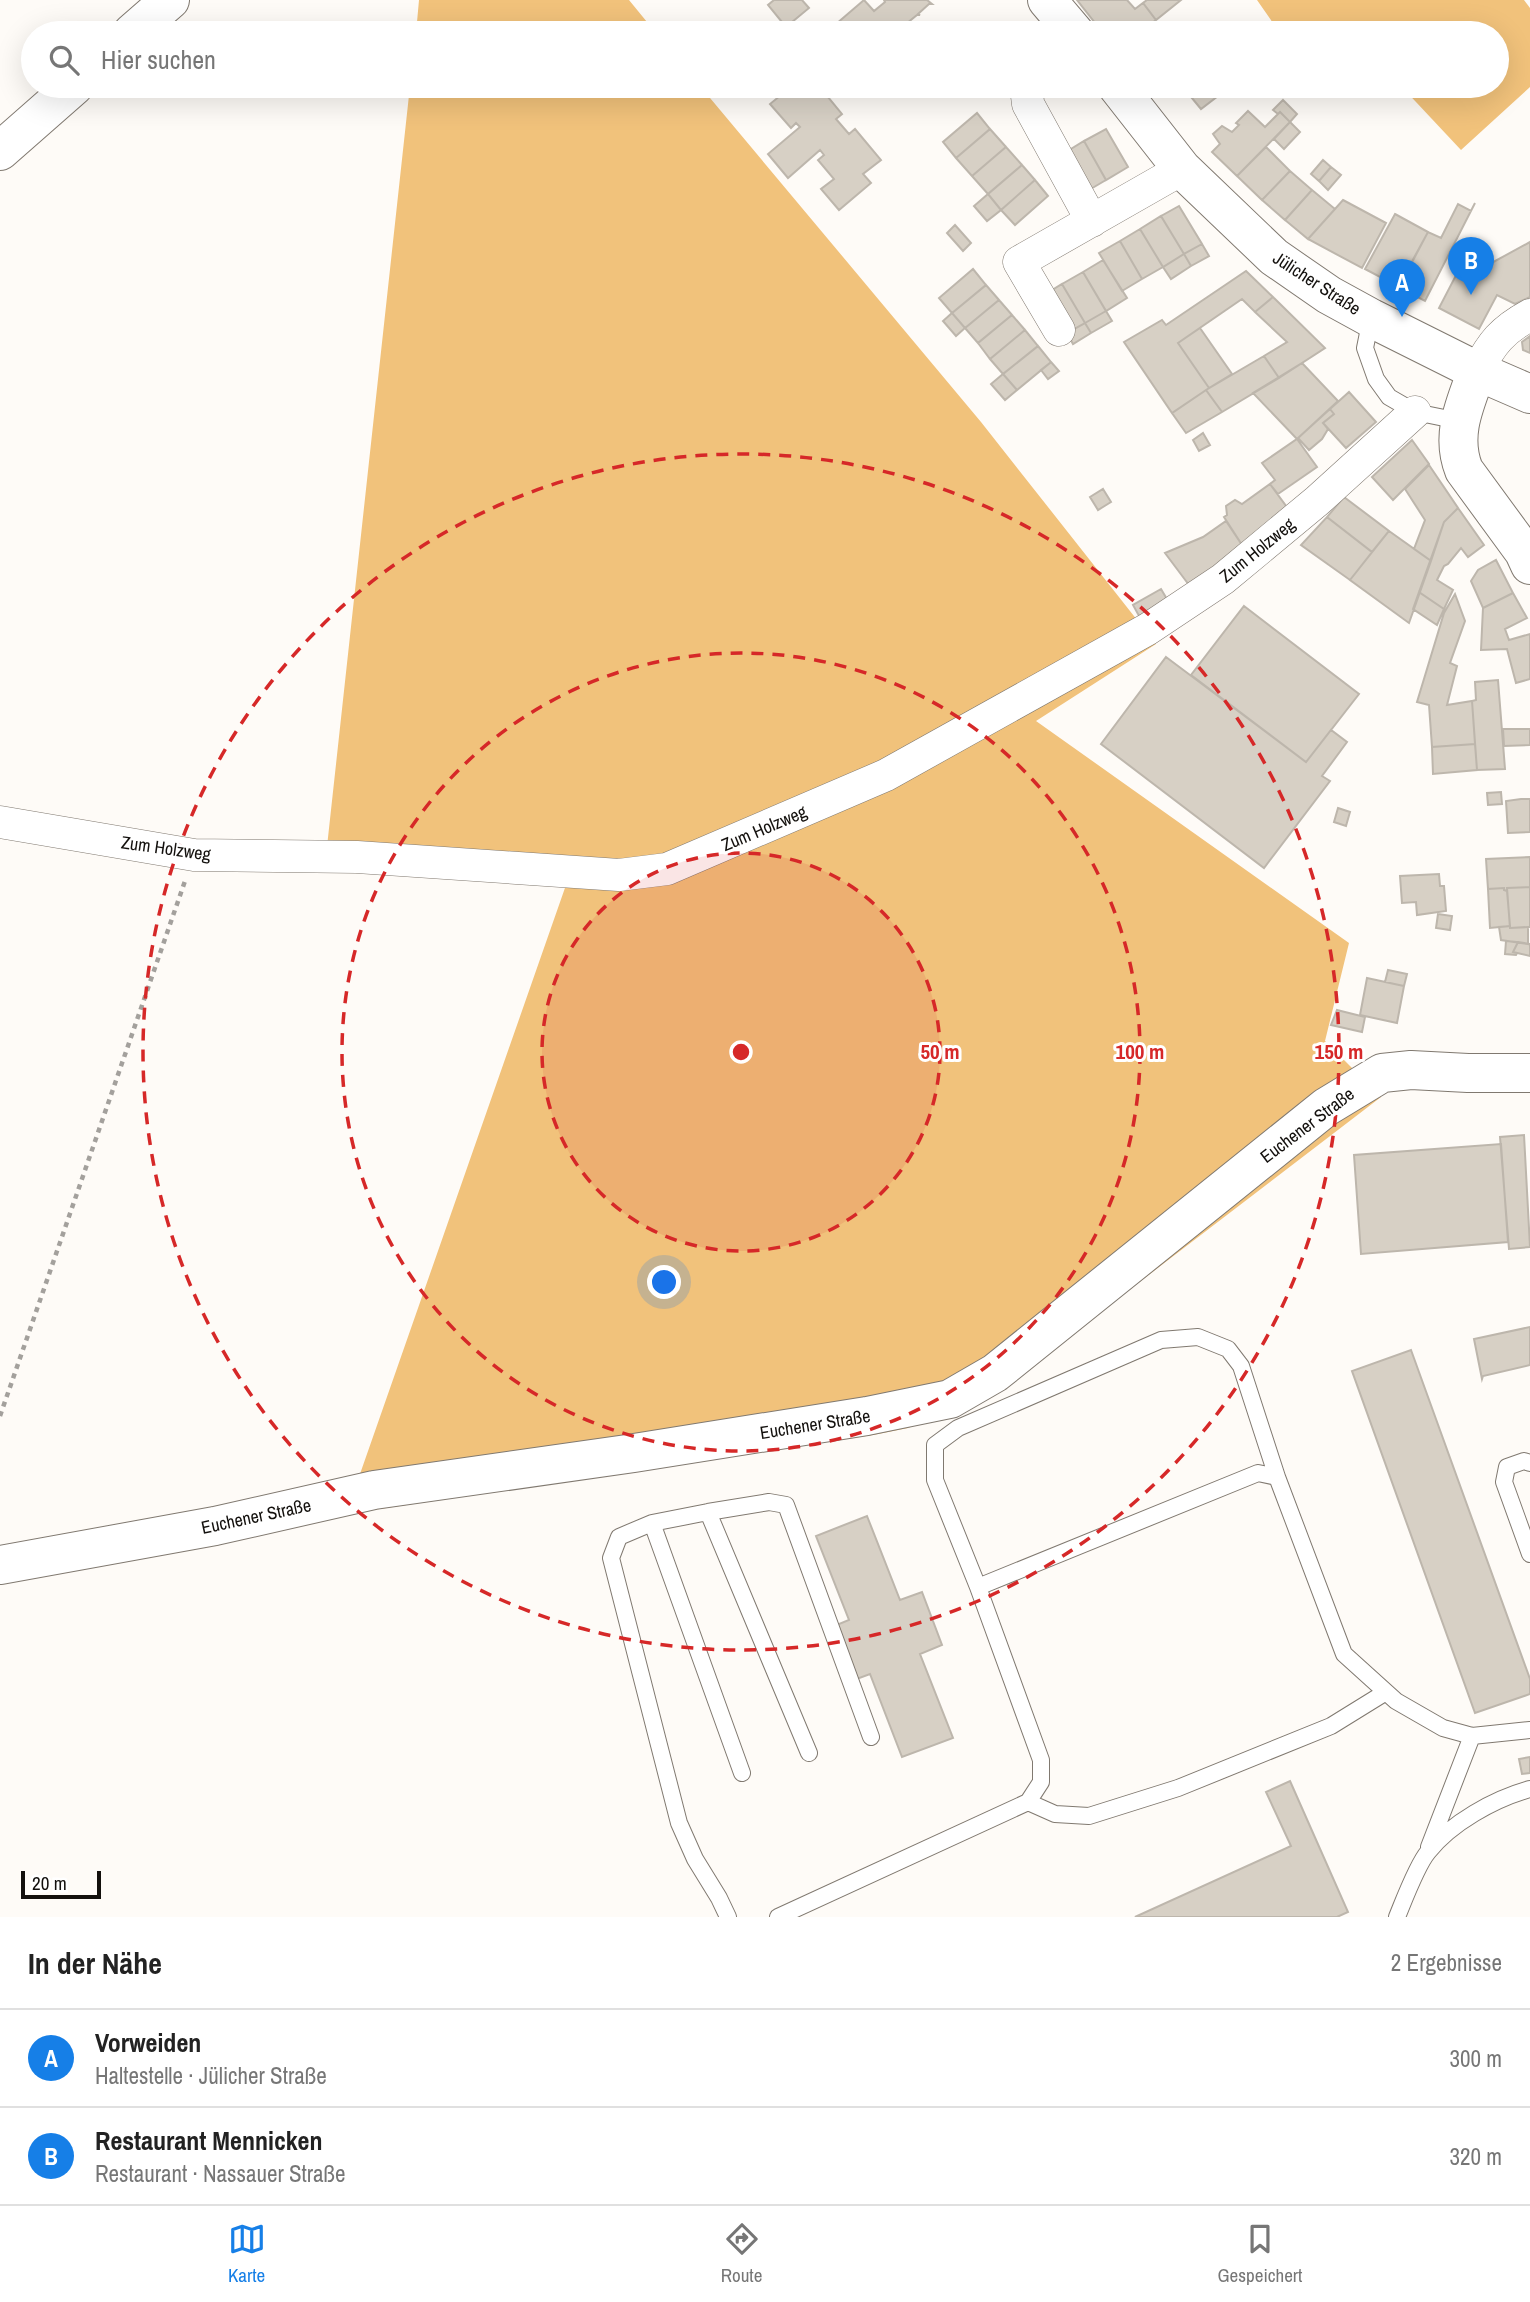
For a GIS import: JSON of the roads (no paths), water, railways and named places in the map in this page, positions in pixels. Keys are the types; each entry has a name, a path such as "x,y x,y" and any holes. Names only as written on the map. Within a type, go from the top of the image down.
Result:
{"street":[{"path":"146,21 170,0"},
{"path":"1047,0 1064,21"},
{"path":"0,151 60,98"},
{"path":"1027,98 1028,104 1092,221"},
{"name":"Jülicher Straße","path":"1126,98 1182,169 1274,257 1329,295 1371,318 1477,371 1530,394"},
{"path":"1059,330 1019,262 1182,169"},
{"path":"1530,315 1499,335 1490,347 1477,371 1459,421 1458,447 1464,470 1524,552 1530,565"},
{"name":"Zum Holzweg","path":"0,822 194,855 357,857 619,875 667,869 887,775 1148,629 1223,579 1317,501 1415,412"},
{"name":"Euchener Straße","path":"0,1565 215,1526 374,1490 648,1451 867,1416 950,1399 995,1373 1326,1107 1382,1073 1411,1070 1530,1073"}],"lane":[{"path":"1371,318 1365,348 1376,379 1389,397 1415,412 1459,421"},
{"path":"779,1917 1028,1802 1041,1782 1041,1760 978,1587 935,1480 935,1444 958,1428 1161,1340 1198,1337 1228,1349 1241,1366 1277,1478 1344,1654 1396,1701 1443,1728 1472,1736 1530,1730"},
{"path":"1530,1463 1524,1461 1507,1467 1504,1482 1530,1554"},
{"path":"978,1587 1258,1473 1277,1478"},
{"path":"728,1917 695,1859 679,1823 611,1558 619,1537 652,1523 708,1512 769,1502 786,1505 871,1737"},
{"path":"708,1512 809,1753"},
{"path":"652,1523 742,1773"},
{"path":"1028,1802 1055,1814 1089,1816 1178,1788 1331,1726 1387,1692"},
{"path":"1397,1917 1449,1801 1472,1736"},
{"path":"1427,1853 1468,1816 1530,1789"}],"place":[{"name":"Restaurant Mennicken","path":"1471,295"},
{"name":"Vorweiden","path":"1402,317"}]}
